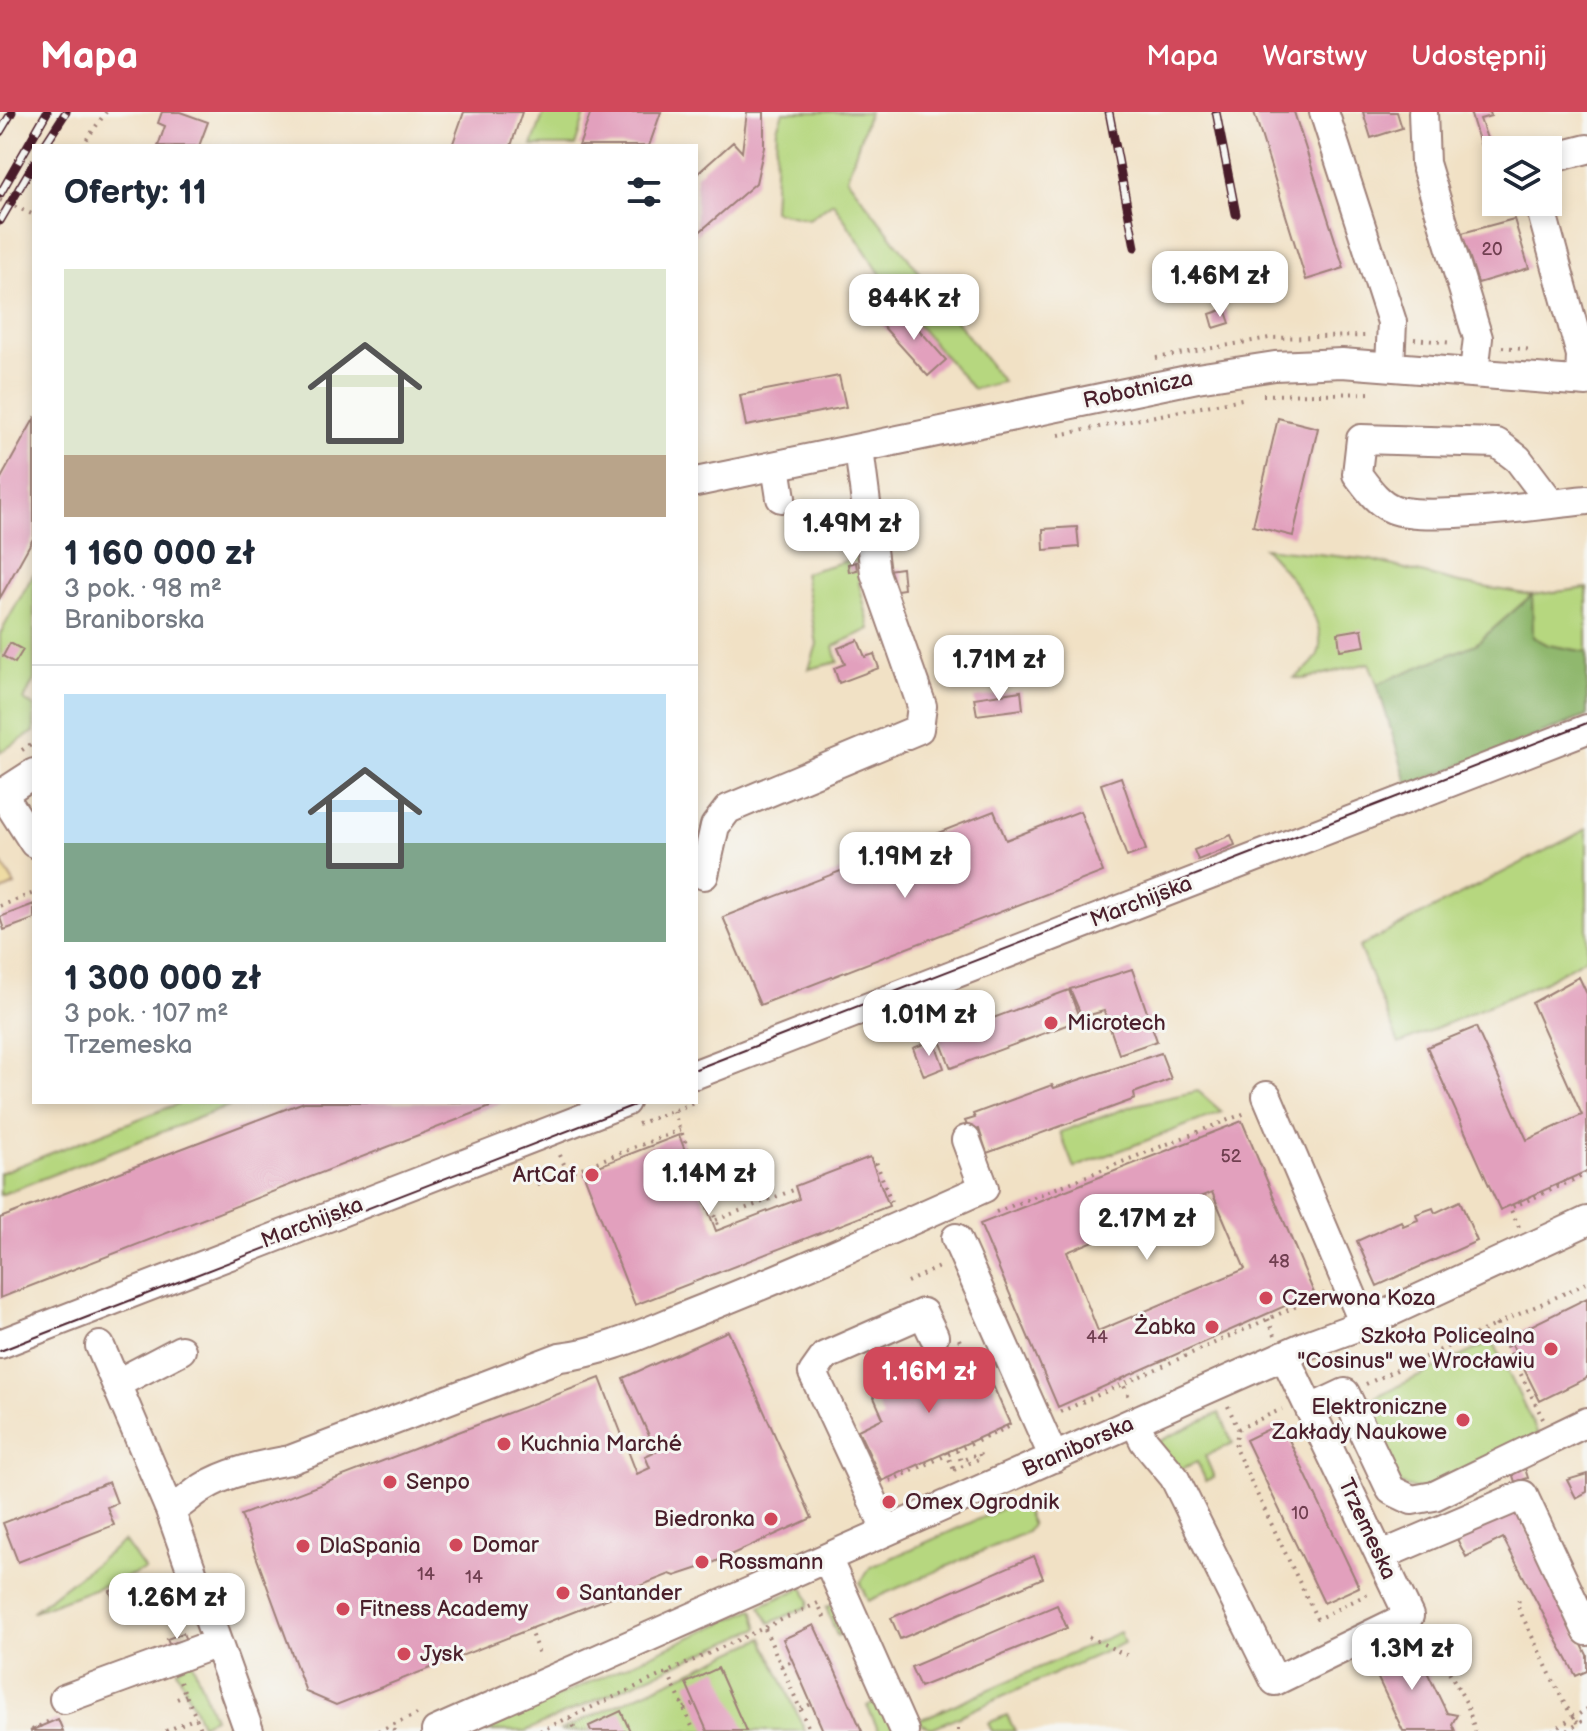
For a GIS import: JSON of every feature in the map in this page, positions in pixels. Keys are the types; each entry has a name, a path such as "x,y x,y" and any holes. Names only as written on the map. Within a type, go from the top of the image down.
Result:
{"street":[{"path":"1324,112 1392,322 1390,366"},
{"path":"1423,112 1425,163 1478,338 1474,372"},
{"path":"1562,155 1587,149"},
{"path":"1543,216 1581,355 1584,382"},
{"name":"Robotnicza","path":"698,482 1197,378 1285,365 1390,366 1584,382"},
{"path":"1551,503 1518,459 1497,443 1361,439 1357,474 1389,508 1404,512 1498,510 1587,500"},
{"path":"704,875 715,826 728,809 919,729 922,706 875,573 859,449"},
{"path":"776,466 781,498"},
{"name":"Marchijska","path":"698,1073 1587,729"},
{"path":"32,774 1,794 32,840"},
{"name":"Marchijska","path":"0,1344 620,1104"},
{"path":"1259,1104 1364,1324"},
{"path":"178,1506 208,1503 263,1481 290,1460 560,1357 586,1354 632,1338 887,1234 984,1188 966,1140"},
{"name":"Braniborska","path":"441,1730 1054,1458 1133,1412 1280,1346 1364,1324 1492,1252 1587,1221"},
{"path":"960,1247 1054,1458"},
{"path":"887,1531 813,1373 825,1356 923,1313 934,1336"},
{"path":"100,1346 178,1506 217,1643 249,1731"},
{"name":"Trzemeska","path":"1133,1412 1144,1441 1174,1477 1275,1681 1409,1616 1280,1346"},
{"path":"116,1384 181,1350"},
{"path":"1311,1409 1345,1393 1391,1490 1412,1500 1434,1496 1587,1422"},
{"path":"1380,1556 1523,1495 1587,1631"},
{"path":"827,1558 904,1731"},
{"path":"58,1709 217,1643"}],"path":[{"path":"83,144 106,112"},
{"path":"0,200 32,214"},
{"path":"1047,437 1260,395 1378,393"},
{"path":"0,906 32,894"},
{"path":"987,1216 1259,1104"},
{"path":"673,1111 720,1230"},
{"path":"537,1185 680,1130"},
{"path":"560,1155 567,1172"},
{"path":"871,1160 875,1159 893,1206"},
{"path":"1520,1229 1510,1208 1587,1174"},
{"path":"716,1220 796,1189"},
{"path":"907,1282 960,1247"},
{"path":"1345,1393 1587,1283"},
{"path":"1053,1415 1122,1381 1329,1292"},
{"path":"1268,1319 1280,1346"},
{"path":"1496,1324 1553,1439"},
{"path":"1122,1381 1133,1412"},
{"path":"1227,1404 1238,1429 1235,1448 1317,1619 1392,1582"},
{"path":"869,1490 1014,1425 1008,1412"},
{"path":"946,1454 954,1469 981,1458 979,1453 961,1461 957,1451"},
{"path":"540,1731 819,1604 813,1593"},
{"path":"1519,1600 1517,1605 1578,1724"},
{"path":"529,1628 541,1659"},
{"path":"765,1629 810,1731"},
{"path":"1089,1637 1128,1656"},
{"path":"1433,1641 1467,1704 1475,1731"},
{"path":"170,1660 202,1731"},
{"path":"781,1666 792,1661"},
{"path":"668,1673 694,1731"},
{"path":"177,1699 186,1695"},
{"path":"684,1708 695,1704"},
{"path":"801,1709 811,1704"},
{"path":"32,1730 58,1709"},
{"path":"1552,1731 1587,1709"},
{"path":"166,1731 196,1718"},
{"path":"570,1718 576,1731"},
{"path":"1567,1731 1587,1718"},
{"path":"378,1731 392,1725"}],"green space":[{"path":"544,112 586,112 576,144 533,144"},
{"path":"783,112 869,112 847,178 1003,382 973,389 902,307 833,202 809,219 773,211 777,128"},
{"path":"1264,548 1371,560 1459,583 1532,595 1476,644 1377,684 1369,663 1304,679 1294,678 1309,666 1319,651 1317,624 1302,595"},
{"path":"860,557 859,583 870,629 834,646 838,662 809,669 817,644 804,573"},
{"path":"32,577 32,684 24,700 32,705 32,733 0,752 0,634"},
{"path":"1587,588 1587,652 1548,645 1533,637 1532,595"},
{"path":"1532,595 1533,637 1548,645 1587,652 1587,716 1408,786 1377,684 1476,644"},
{"path":"1587,829 1587,957 1544,982 1399,1044 1359,947"},
{"path":"1198,1091 1222,1112 1074,1168 1060,1132 1135,1105"},
{"path":"177,1104 234,1104 0,1195 0,1173"},
{"path":"1493,1341 1538,1434 1420,1491 1400,1484 1368,1417 1377,1396"},
{"path":"1219,1413 1233,1443 1205,1456 1214,1477 1206,1481 1197,1462 1180,1469 1157,1442"},
{"path":"1021,1500 1032,1525 1027,1532 868,1601 860,1583 871,1567"},
{"path":"124,1541 145,1570 32,1612"},
{"path":"803,1587 809,1601 807,1607 770,1623 760,1606"},
{"path":"841,1602 852,1629 837,1636 826,1607"},
{"path":"753,1609 759,1628 526,1731 481,1731"},
{"path":"1120,1632 1124,1643 932,1728 915,1722"},
{"path":"763,1638 805,1731 560,1731"},
{"path":"191,1659 214,1718 201,1724 177,1670"},
{"path":"883,1699 897,1731 879,1731 867,1706"},
{"path":"1007,1715 1015,1731 992,1731 988,1723"}],"sand":[{"path":"0,860 15,885 0,892"}],"building":[{"path":"162,112 180,112 208,122 200,144 159,144 165,126 158,123"},
{"path":"464,112 522,112 512,144 453,144"},
{"path":"591,112 661,112 650,144 580,144"},
{"path":"747,112 764,112 764,147 756,183 698,233 698,173 733,142 742,152"},
{"path":"1254,112 1294,112 1344,268 1306,280"},
{"path":"1363,112 1397,112 1402,128 1371,138"},
{"path":"1470,112 1490,112 1491,116 1480,119 1486,136 1482,136 1481,147"},
{"path":"1514,219 1529,268 1478,283 1462,233"},
{"path":"901,309 946,360 928,376 882,325"},
{"path":"1225,309 1230,323 1214,328 1210,314"},
{"path":"839,376 846,407 746,426 740,395"},
{"path":"1278,418 1318,428 1293,536 1253,526"},
{"path":"32,423 32,541 0,598 0,480"},
{"path":"1077,527 1079,547 1044,550 1043,529"},
{"path":"856,562 857,570 849,572 848,564"},
{"path":"902,568 904,589 890,591 887,570"},
{"path":"1362,629 1365,646 1340,650 1338,633"},
{"path":"858,640 865,657 874,654 879,668 839,683 834,668 845,664 838,648"},
{"path":"10,643 23,650 15,663 3,656"},
{"path":"1021,691 1023,709 977,715 974,698"},
{"path":"1121,777 1146,850 1127,857 1101,784"},
{"path":"994,811 1006,840 1080,811 1103,872 760,1005 723,917"},
{"path":"1231,835 1235,845 1198,860 1194,850"},
{"path":"32,905 32,920 4,930 0,917"},
{"path":"1132,969 1157,1041 1119,1054 1104,1011 1082,1017 1070,989"},
{"path":"1579,977 1587,994 1587,1171 1500,1210 1427,1047 1476,1027 1527,1140 1582,1115 1532,1003"},
{"path":"1069,990 1080,1020 951,1068 939,1038"},
{"path":"934,1040 944,1068 924,1076 913,1048"},
{"path":"1161,1053 1171,1079 1134,1093 1135,1099 987,1153 979,1129 970,1132 965,1121 975,1118 973,1114 1052,1085 1054,1088"},
{"path":"299,1104 498,1104 0,1298 0,1218"},
{"path":"1242,1121 1314,1293 1058,1407 980,1224","holes":["1212,1192 1245,1269 1098,1331 1067,1252"]},
{"path":"679,1135 716,1231 799,1199 795,1186 870,1157 889,1206 635,1305 583,1172"},
{"path":"1460,1201 1477,1241 1377,1286 1357,1241 1401,1221 1403,1226 1418,1220 1416,1214 1433,1208 1435,1213"},
{"path":"1587,1298 1587,1378 1540,1401 1508,1337"},
{"name":"Domar","path":"728,1331 812,1518 708,1565 675,1576 670,1574 336,1705 306,1692 241,1515 600,1378 637,1474 650,1468 645,1456 656,1451 623,1378"},
{"path":"945,1350 961,1384 987,1372 1010,1424 882,1481 858,1430 883,1418 868,1384"},
{"path":"1281,1423 1359,1587 1324,1603 1246,1440"},
{"path":"1523,1462 1528,1478 1515,1482 1510,1466"},
{"path":"1587,1474 1587,1492 1576,1498 1567,1480"},
{"path":"109,1482 117,1503 107,1507 114,1525 18,1562 3,1523"},
{"path":"1516,1510 1587,1655 1587,1671 1576,1676 1503,1538 1466,1557 1457,1539"},
{"path":"1034,1556 1043,1578 900,1639 891,1618"},
{"path":"134,1582 142,1603 118,1613 110,1591"},
{"path":"1057,1605 1067,1628 920,1687 911,1667"},
{"path":"814,1625 862,1731 823,1731 783,1639"},
{"path":"183,1633 187,1643 171,1649 167,1639"},
{"path":"1390,1644 1397,1658 1416,1649 1447,1713 1457,1715 1452,1724 1455,1731 1403,1731 1374,1670 1380,1667 1373,1652"},
{"path":"718,1668 746,1731 707,1731 686,1683"},
{"path":"621,1711 630,1731 591,1731 589,1726"},
{"path":"58,1719 63,1731 30,1731"}],"tram line":[{"path":"698,1068 1587,723"},
{"path":"0,1351 637,1104"}],"railway":[{"path":"0,132 12,112"},
{"path":"0,194 47,112"},
{"path":"45,144 66,112"},
{"path":"1109,112 1135,247"},
{"path":"1216,112 1236,214"},
{"path":"0,221 32,166"}],"place":[{"name":"Microtech","path":"1051,1023"},
{"name":"ArtCaf","path":"592,1175"},
{"name":"Czerwona Koza","path":"1266,1298"},
{"name":"Żabka","path":"1212,1327"},
{"name":"Szkoła Policealna \"Cosinus\" we Wrocławiu","path":"1551,1349"},
{"name":"Elektroniczne Zakłady Naukowe","path":"1463,1420"},
{"name":"Kuchnia Marché","path":"504,1444"},
{"name":"Senpo","path":"390,1482"},
{"name":"Omex Ogrodnik","path":"889,1502"},
{"name":"Biedronka","path":"771,1519"},
{"name":"Domar","path":"456,1545"},
{"name":"DlaSpania","path":"303,1546"},
{"name":"Rossmann","path":"702,1562"},
{"name":"Santander","path":"563,1593"},
{"name":"Fitness Academy","path":"343,1609"},
{"name":"Jysk","path":"404,1654"}]}
